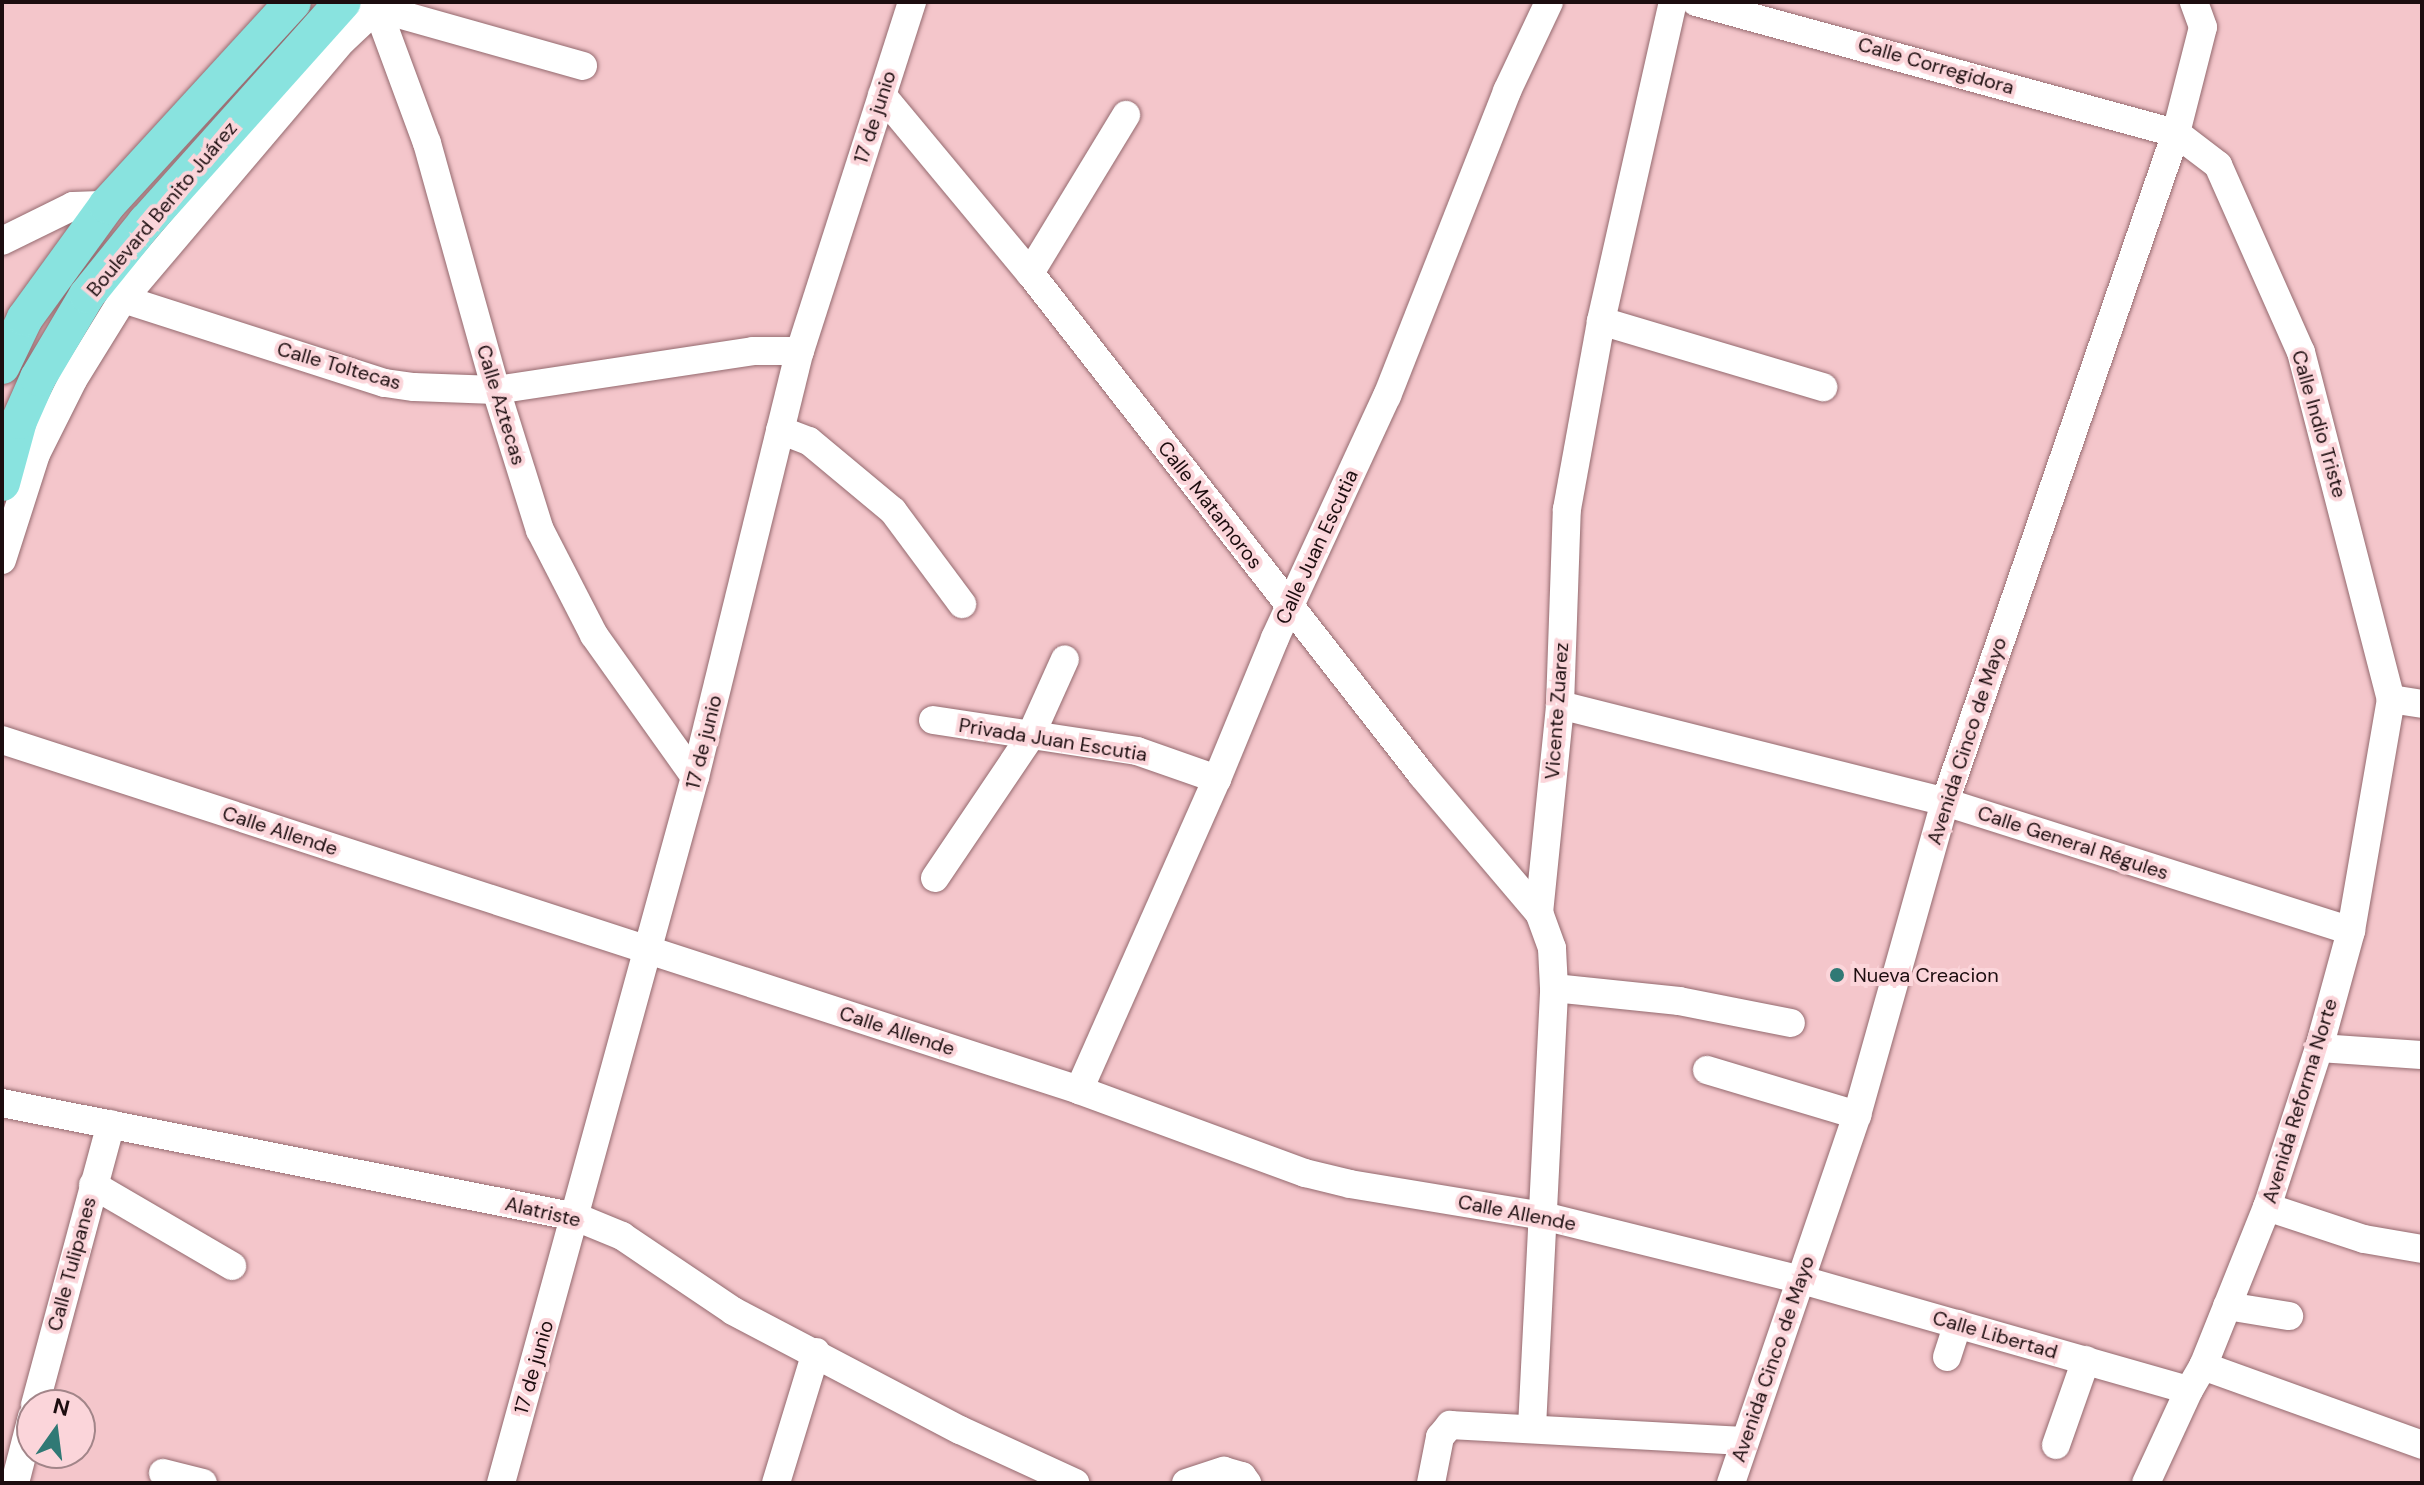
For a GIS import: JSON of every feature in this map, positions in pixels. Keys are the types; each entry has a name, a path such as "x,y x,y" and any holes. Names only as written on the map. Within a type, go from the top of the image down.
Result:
{"main road":[{"name":"Boulevard Benito Juárez","path":"2,366 25,318 107,205 293,2"},
{"name":"Boulevard Benito Juárez","path":"2,483 19,421 38,378 87,295 146,222 364,4"}],"street":[{"name":"17 de junio","path":"501,1483 695,777 800,351 912,2"},
{"name":"Calle Juan Escutia","path":"1079,1090 1290,608 1387,396 1507,91 1549,2"},
{"name":"Vicente Zuarez","path":"1532,1427 1554,988 1552,948 1539,913 1560,705 1567,509 1601,321 1673,2"},
{"name":"Calle Corregidora","path":"1696,2 1761,9 2176,133"},
{"name":"Avenida Cinco de Mayo","path":"1735,1482 1744,1441 1857,1115 1945,802 2176,133 2198,14 2219,2"},
{"path":"2,560 36,454 73,380 123,299 343,40 364,4 583,66"},
{"name":"Calle Aztecas","path":"364,4 427,143 496,390 540,530 594,635 695,777"},
{"name":"Calle Matamoros","path":"882,95 1030,273 1422,775 1539,913"},
{"path":"1030,273 1126,115"},
{"name":"Calle Indio Triste","path":"2176,133 2218,165 2301,352 2391,699"},
{"path":"2,241 73,206 107,205"},
{"name":"Calle Toltecas","path":"123,299 385,383 496,390 753,351 800,351"},
{"path":"1601,321 1823,387"},
{"path":"780,430 809,441 893,511 962,604"},
{"path":"935,878 1030,737 1065,659"},
{"path":"2391,699 2422,704"},
{"name":"Avenida Reforma Norte","path":"2146,1483 2196,1378 2267,1207 2319,1048 2351,931 2391,699"},
{"name":"Calle General Régules","path":"1560,705 1945,802 2351,931"},
{"name":"Privada Juan Escutia","path":"933,720 1137,751 1217,779"},
{"name":"Calle Allende","path":"2,740 1079,1090 1305,1173 1350,1184 1543,1216 1802,1280"},
{"path":"1554,988 1679,1001 1791,1023"},
{"path":"2319,1048 2422,1055"},
{"path":"1707,1070 1857,1115"},
{"name":"Alatriste","path":"2,1103 576,1217 622,1236 733,1311 960,1430 1075,1483"},
{"name":"Calle Tulipanes","path":"39,1389 111,1124"},
{"path":"93,1185 232,1266"},
{"path":"2267,1207 2364,1239 2422,1249"},
{"name":"Calle Libertad","path":"1802,1280 2086,1360 2196,1378 2422,1445"},
{"path":"2227,1306 2289,1316"},
{"path":"1947,1357 1958,1324"},
{"path":"776,1483 816,1352"},
{"path":"2056,1445 2086,1360"},
{"path":"1431,1483 1440,1437 1450,1425 1532,1427 1744,1441"},
{"path":"1186,1483 1224,1471 1242,1476 1247,1483"},
{"path":"163,1473 203,1483"}],"place":[{"name":"Nueva Creacion","path":"1837,975"}]}
